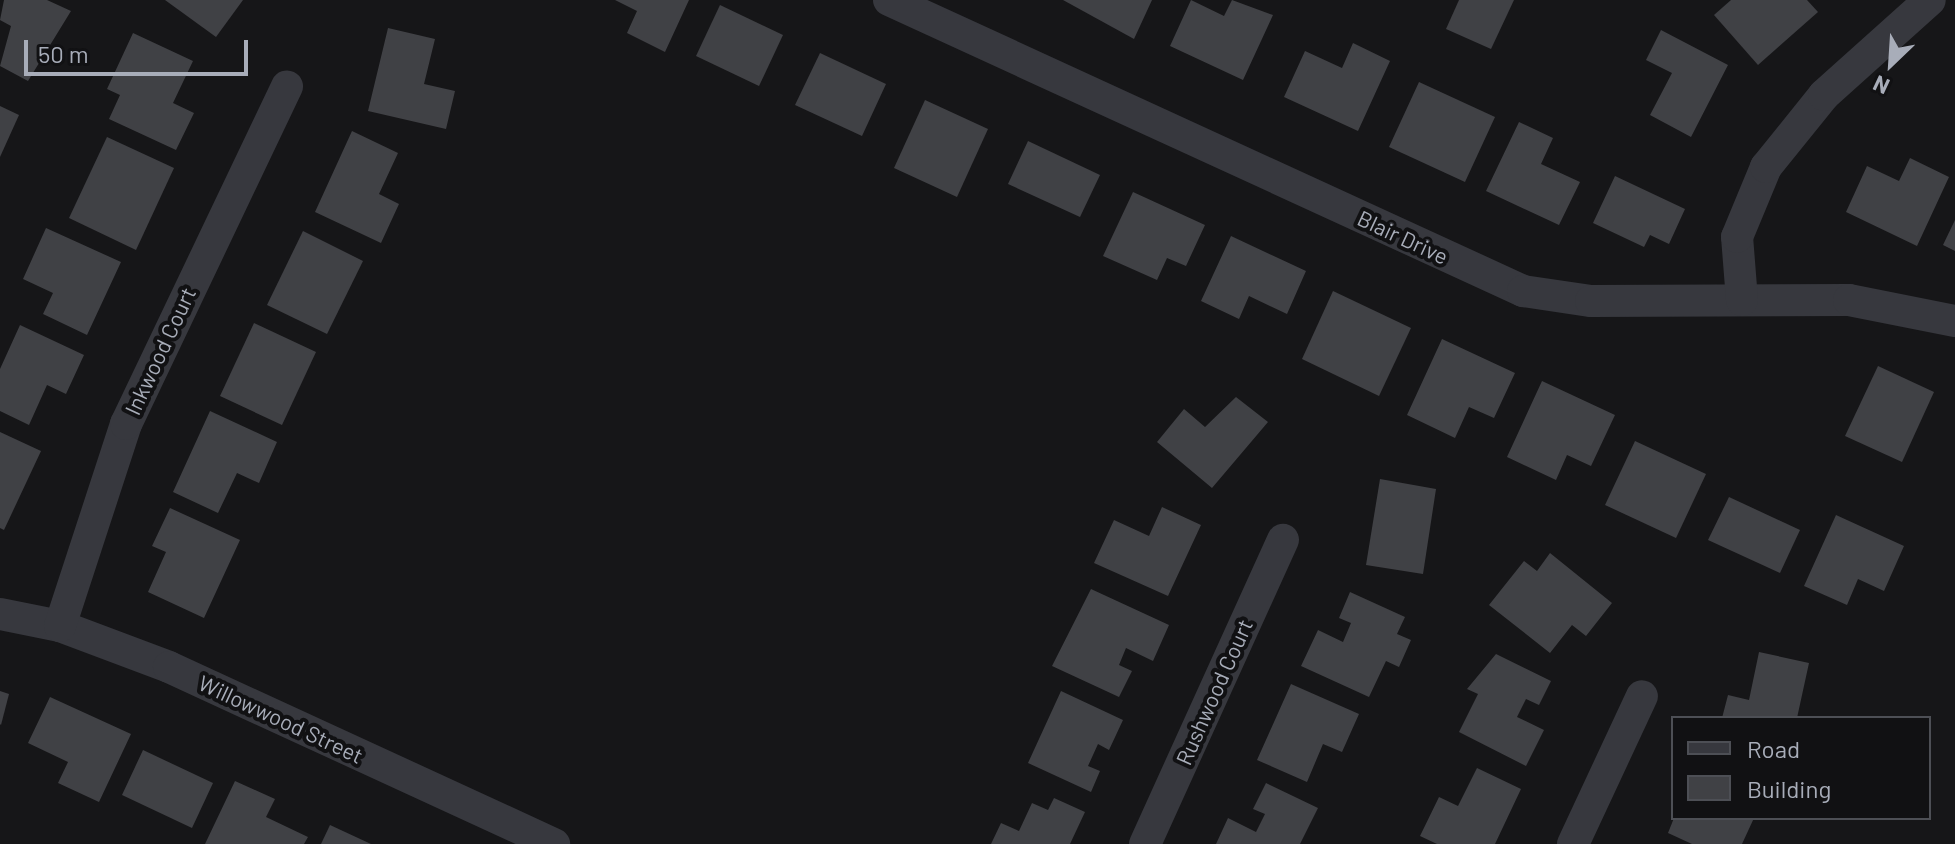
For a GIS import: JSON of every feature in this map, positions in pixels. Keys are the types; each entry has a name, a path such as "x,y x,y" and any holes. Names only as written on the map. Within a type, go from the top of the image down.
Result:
{"street":[{"name":"Blair Drive","path":"889,0 1523,291 1591,301 1849,300 1955,321"},
{"path":"1742,300 1737,237 1766,167 1824,95 1930,0"},
{"name":"Inkwood Court","path":"60,626 126,424 287,86"},
{"name":"Rushwood Court","path":"1145,844 1283,540"},
{"name":"Willowwood Street","path":"0,614 60,626 169,667 554,844"},
{"path":"1573,844 1642,696"}],"building":[{"path":"4,0 47,0 71,11 28,81 0,66 11,26 0,20"},
{"path":"165,0 243,0 216,37"},
{"path":"615,0 689,0 665,52 627,33 637,11"},
{"path":"1063,0 1152,0 1134,39"},
{"path":"1191,0 1224,16 1232,0 1273,15 1243,80 1170,46"},
{"path":"1459,0 1514,0 1491,49 1446,29"},
{"path":"1731,0 1807,0 1818,12 1758,65 1714,15"},
{"path":"720,5 783,35 759,86 696,56"},
{"path":"388,28 435,39 424,84 455,91 446,129 368,111"},
{"path":"1661,30 1728,65 1691,137 1650,115 1672,73 1646,60"},
{"path":"133,33 193,61 173,103 194,113 176,150 109,119 120,95 107,89"},
{"path":"1353,43 1390,61 1358,131 1284,97 1305,51 1342,68"},
{"path":"820,53 886,84 862,136 795,105"},
{"path":"1419,82 1495,117 1465,182 1389,147"},
{"path":"925,100 988,129 957,197 894,168"},
{"path":"0,106 19,115 0,157"},
{"path":"1519,122 1553,138 1541,164 1580,182 1559,225 1486,191"},
{"path":"352,131 398,153 379,194 399,204 381,243 315,212"},
{"path":"107,137 174,168 136,250 69,218"},
{"path":"1028,141 1100,175 1080,217 1008,184"},
{"path":"1910,158 1949,177 1917,246 1846,212 1867,166 1899,181"},
{"path":"1615,176 1685,209 1669,244 1650,235 1644,247 1593,223"},
{"path":"1133,192 1205,225 1186,266 1167,258 1157,280 1103,256"},
{"path":"1955,220 1955,251 1943,245"},
{"path":"46,228 121,262 87,335 43,314 53,293 23,279"},
{"path":"303,231 363,261 327,334 267,305"},
{"path":"1231,236 1306,271 1287,314 1249,296 1239,319 1201,301"},
{"path":"1333,291 1411,328 1379,396 1302,359"},
{"path":"254,323 316,352 282,425 220,396"},
{"path":"20,325 84,355 66,394 47,385 29,425 0,411 0,369"},
{"path":"1442,339 1515,373 1494,418 1469,407 1455,438 1407,415"},
{"path":"1878,366 1934,392 1902,462 1845,436"},
{"path":"1542,381 1615,415 1591,466 1567,455 1556,480 1507,457"},
{"path":"1236,397 1268,422 1212,488 1157,442 1184,409 1205,427"},
{"path":"210,411 277,442 259,483 237,473 218,513 173,492"},
{"path":"0,432 41,451 4,530 0,528"},
{"path":"1635,441 1706,474 1676,538 1605,505"},
{"path":"1380,479 1436,489 1423,574 1366,565"},
{"path":"1729,497 1800,530 1780,573 1708,540"},
{"path":"1162,507 1201,525 1168,596 1094,563 1114,520 1149,536"},
{"path":"170,508 240,540 204,618 148,592 166,552 152,546"},
{"path":"1836,515 1904,546 1884,591 1858,579 1847,605 1804,586"},
{"path":"1550,553 1612,603 1586,636 1572,625 1550,653 1489,605 1524,561 1537,571"},
{"path":"1091,589 1169,625 1153,661 1126,648 1119,665 1132,671 1119,697 1052,666"},
{"path":"1350,592 1405,617 1397,634 1411,640 1399,667 1386,661 1369,697 1301,666 1318,630 1343,642 1351,623 1339,618"},
{"path":"1759,652 1809,663 1797,716 1723,716 1728,695 1749,700"},
{"path":"1496,654 1551,681 1539,705 1526,699 1517,717 1544,730 1526,766 1459,732 1478,694 1467,689"},
{"path":"1291,684 1359,714 1342,752 1323,744 1307,782 1257,760"},
{"path":"0,691 9,694 1,725 0,724"},
{"path":"1061,691 1123,720 1109,750 1098,744 1088,766 1100,771 1091,792 1028,763"},
{"path":"50,697 131,734 99,802 58,783 68,762 28,743"},
{"path":"143,750 213,783 192,828 122,795"},
{"path":"1477,768 1521,789 1495,844 1437,844 1420,836 1439,797 1458,806"},
{"path":"235,781 275,799 266,817 308,837 304,844 205,844"},
{"path":"1266,783 1318,808 1300,844 1216,844 1228,818 1256,832 1265,814 1253,809"},
{"path":"1054,798 1085,812 1070,844 991,844 1001,823 1019,831 1032,803 1048,810"},
{"path":"1673,820 1753,820 1742,844 1692,844 1668,833"},
{"path":"330,825 371,844 321,844"}]}
